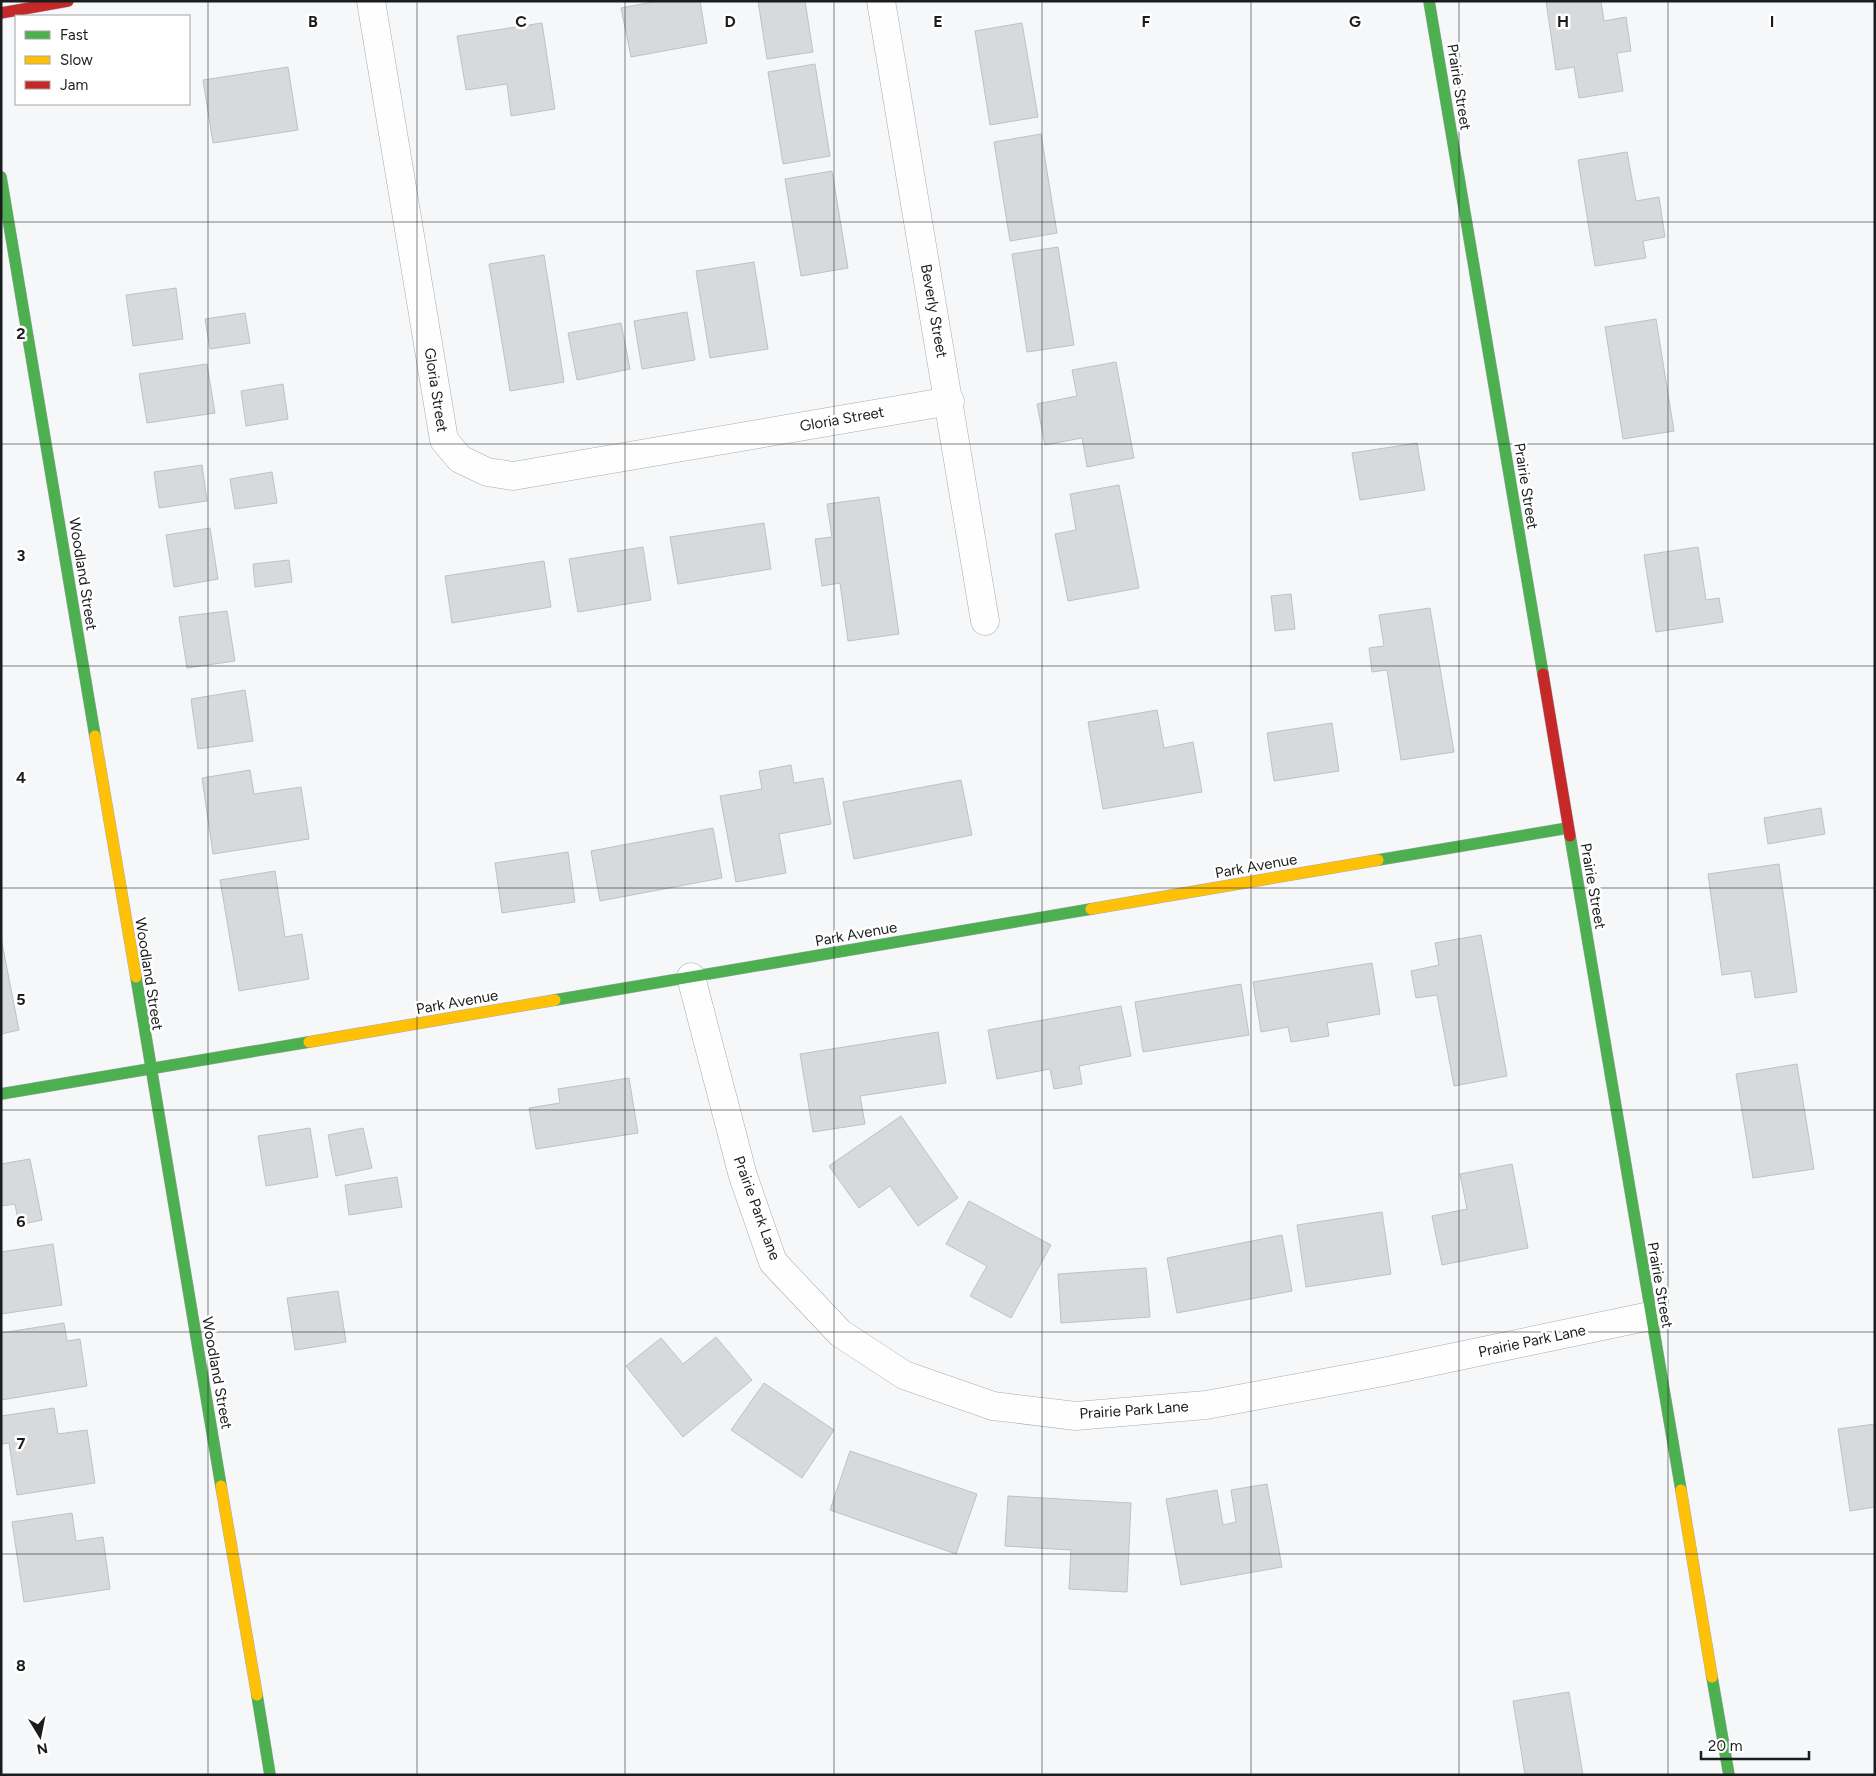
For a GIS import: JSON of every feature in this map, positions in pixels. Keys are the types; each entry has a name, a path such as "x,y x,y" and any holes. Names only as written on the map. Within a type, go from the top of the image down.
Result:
{"street":[{"path":"1,13 68,1"},
{"name":"Gloria Street","path":"371,1 444,440 460,459 487,472 513,476 950,401"},
{"name":"Beverly Street","path":"881,1 950,401 985,621"},
{"name":"Prairie Street","path":"1429,1 1729,1775"},
{"name":"Woodland Street","path":"1,177 270,1775"},
{"name":"Park Avenue","path":"1,1094 1568,828"},
{"name":"Prairie Park Lane","path":"691,977 743,1176 774,1262 840,1333 904,1375 992,1406 1076,1416 1206,1405 1384,1372 1650,1316"}],"building":[{"path":"658,1 700,1 707,43 631,57 621,8"},
{"path":"758,1 805,1 813,52 767,59"},
{"path":"1546,1 1601,1 1604,21 1626,17 1631,51 1617,53 1623,91 1579,98 1574,67 1556,70"},
{"path":"542,23 555,109 511,116 507,84 466,90 457,36"},
{"path":"1022,23 1038,117 990,125 975,31"},
{"path":"815,64 830,156 783,164 768,72"},
{"path":"288,67 298,130 213,143 203,80"},
{"path":"1041,134 1057,233 1010,241 994,142"},
{"path":"1627,152 1636,201 1659,197 1665,237 1643,241 1646,258 1595,266 1578,160"},
{"path":"832,171 848,268 801,276 785,179"},
{"path":"1058,247 1074,345 1027,352 1012,254"},
{"path":"544,255 564,382 510,391 489,264"},
{"path":"754,262 768,349 710,358 696,271"},
{"path":"176,288 183,339 133,346 126,295"},
{"path":"687,312 695,360 642,369 634,321"},
{"path":"245,313 250,343 210,349 205,319"},
{"path":"1656,319 1674,431 1623,439 1605,327"},
{"path":"621,323 630,369 577,380 568,333"},
{"path":"1116,362 1134,458 1087,467 1082,438 1045,445 1037,404 1077,396 1072,370"},
{"path":"207,364 215,413 147,423 139,374"},
{"path":"283,384 288,419 246,426 241,391"},
{"path":"1417,443 1425,490 1360,500 1352,453"},
{"path":"202,465 207,501 159,508 154,472"},
{"path":"272,472 277,503 235,509 230,479"},
{"path":"1119,485 1139,588 1068,601 1055,534 1076,530 1070,494"},
{"path":"879,497 899,634 848,641 840,583 822,586 815,539 832,537 827,504"},
{"path":"764,523 771,569 678,584 670,537"},
{"path":"210,528 218,579 174,587 166,535"},
{"path":"643,547 651,600 578,612 569,559"},
{"path":"1698,547 1706,600 1719,598 1723,622 1656,632 1644,555"},
{"path":"289,560 292,582 255,587 253,564"},
{"path":"544,561 551,607 452,623 445,576"},
{"path":"1291,594 1295,629 1275,631 1271,596"},
{"path":"1430,608 1454,752 1401,760 1387,670 1372,672 1369,648 1384,646 1379,615"},
{"path":"227,611 235,661 187,668 179,617"},
{"path":"245,690 253,741 198,749 191,699"},
{"path":"1157,710 1164,748 1193,742 1202,792 1103,809 1088,722"},
{"path":"1332,723 1339,771 1274,781 1267,733"},
{"path":"791,765 794,783 823,778 831,824 779,834 786,873 736,882 720,796 762,789 759,771"},
{"path":"250,770 254,794 301,787 309,839 213,854 202,778"},
{"path":"961,780 972,835 854,859 843,802"},
{"path":"1821,808 1825,834 1768,844 1764,818"},
{"path":"713,828 722,878 600,901 591,851"},
{"path":"568,852 575,902 502,913 495,863"},
{"path":"1779,864 1797,992 1755,998 1751,971 1722,975 1708,874"},
{"path":"275,871 285,937 302,934 309,979 239,991 220,880"},
{"path":"1481,935 1507,1076 1454,1086 1437,995 1416,998 1411,971 1439,965 1435,943"},
{"path":"1,938 19,1030 1,1034"},
{"path":"1372,963 1380,1014 1327,1023 1329,1036 1291,1042 1288,1027 1261,1032 1253,982"},
{"path":"1241,984 1249,1035 1143,1052 1135,1002"},
{"path":"1121,1006 1131,1056 1079,1066 1082,1084 1054,1089 1050,1069 997,1079 988,1030"},
{"path":"938,1032 946,1083 860,1096 865,1124 813,1132 800,1054"},
{"path":"1797,1064 1814,1169 1753,1178 1736,1074"},
{"path":"629,1078 638,1133 536,1149 529,1108 560,1103 558,1089"},
{"path":"901,1116 958,1198 918,1226 890,1186 859,1208 829,1166"},
{"path":"310,1128 318,1177 266,1186 258,1136"},
{"path":"363,1128 372,1168 336,1176 328,1135"},
{"path":"30,1159 42,1220 19,1225 15,1204 1,1206 1,1164"},
{"path":"1512,1164 1528,1248 1442,1265 1432,1216 1467,1209 1460,1174"},
{"path":"397,1177 402,1207 349,1215 345,1185"},
{"path":"969,1201 1051,1245 1011,1318 970,1296 987,1266 946,1244"},
{"path":"1382,1212 1391,1274 1306,1287 1297,1225"},
{"path":"1282,1235 1292,1291 1177,1313 1167,1258"},
{"path":"53,1244 62,1305 1,1314 1,1252"},
{"path":"1146,1268 1150,1317 1061,1323 1058,1274"},
{"path":"338,1291 346,1342 295,1350 287,1298"},
{"path":"64,1323 67,1341 80,1339 87,1386 1,1400 1,1333"},
{"path":"716,1337 752,1380 683,1437 626,1366 661,1338 683,1364"},
{"path":"764,1383 834,1430 802,1478 731,1430"},
{"path":"54,1408 58,1434 87,1430 95,1483 17,1495 9,1443 1,1444 1,1416"},
{"path":"1875,1424 1875,1507 1850,1511 1838,1429"},
{"path":"850,1451 977,1494 956,1554 830,1510"},
{"path":"1267,1484 1282,1567 1181,1585 1166,1499 1217,1490 1223,1525 1236,1522 1231,1490"},
{"path":"1008,1496 1131,1503 1127,1592 1069,1589 1071,1550 1005,1546"},
{"path":"72,1513 76,1541 103,1537 110,1589 24,1602 12,1522"},
{"path":"1569,1692 1583,1775 1525,1775 1513,1701"}],"traffic: fast":[{"path":"1429,1 1543,674"},
{"path":"1,177 95,736"},
{"path":"1378,860 1568,828"},
{"path":"1570,836 1681,1490"},
{"path":"555,1000 1091,909"},
{"path":"136,977 221,1486"},
{"path":"1,1094 309,1042"},
{"path":"1712,1677 1729,1775"},
{"path":"257,1695 270,1775"}],"traffic: slow":[{"path":"95,736 136,977"},
{"path":"1091,909 1378,860"},
{"path":"309,1042 555,1000"},
{"path":"221,1486 257,1695"},
{"path":"1681,1490 1712,1677"}],"traffic: jam":[{"path":"1,13 68,1"},
{"path":"1543,674 1570,836"}]}
